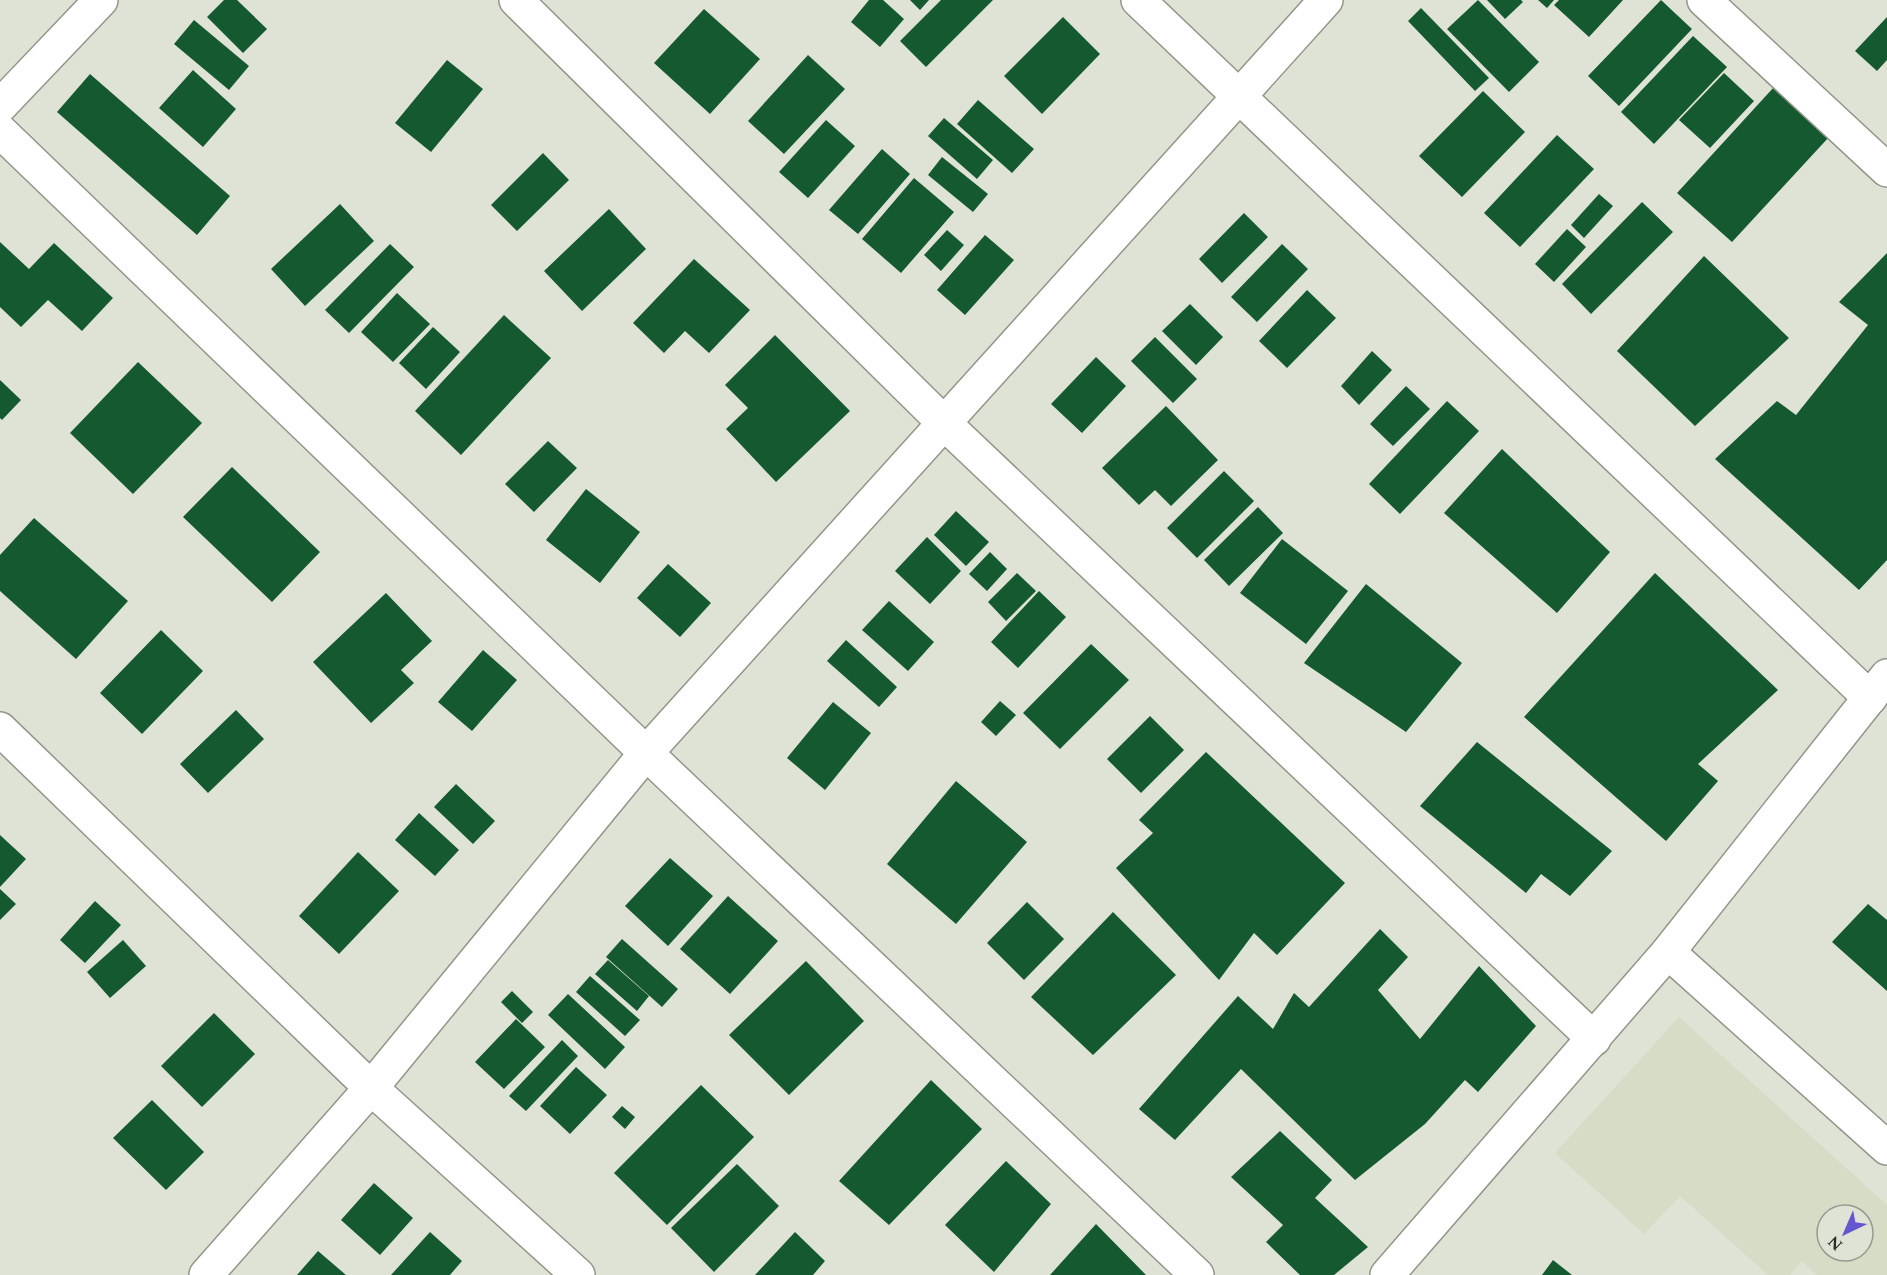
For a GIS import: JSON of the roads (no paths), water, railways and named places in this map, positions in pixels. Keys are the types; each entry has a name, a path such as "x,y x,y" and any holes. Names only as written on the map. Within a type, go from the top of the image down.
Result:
{"main road":[{"path":"0,106 101,0"},
{"path":"516,0 944,423 1594,1039"},
{"path":"1138,0 1878,687 1668,952 1388,1275"},
{"path":"206,1275 372,1088 646,753 1326,0"},
{"path":"1704,0 1887,170"},
{"path":"0,131 646,753 1197,1275"},
{"path":"0,729 372,1088 578,1275"},
{"path":"1668,952 1887,1148"}]}
